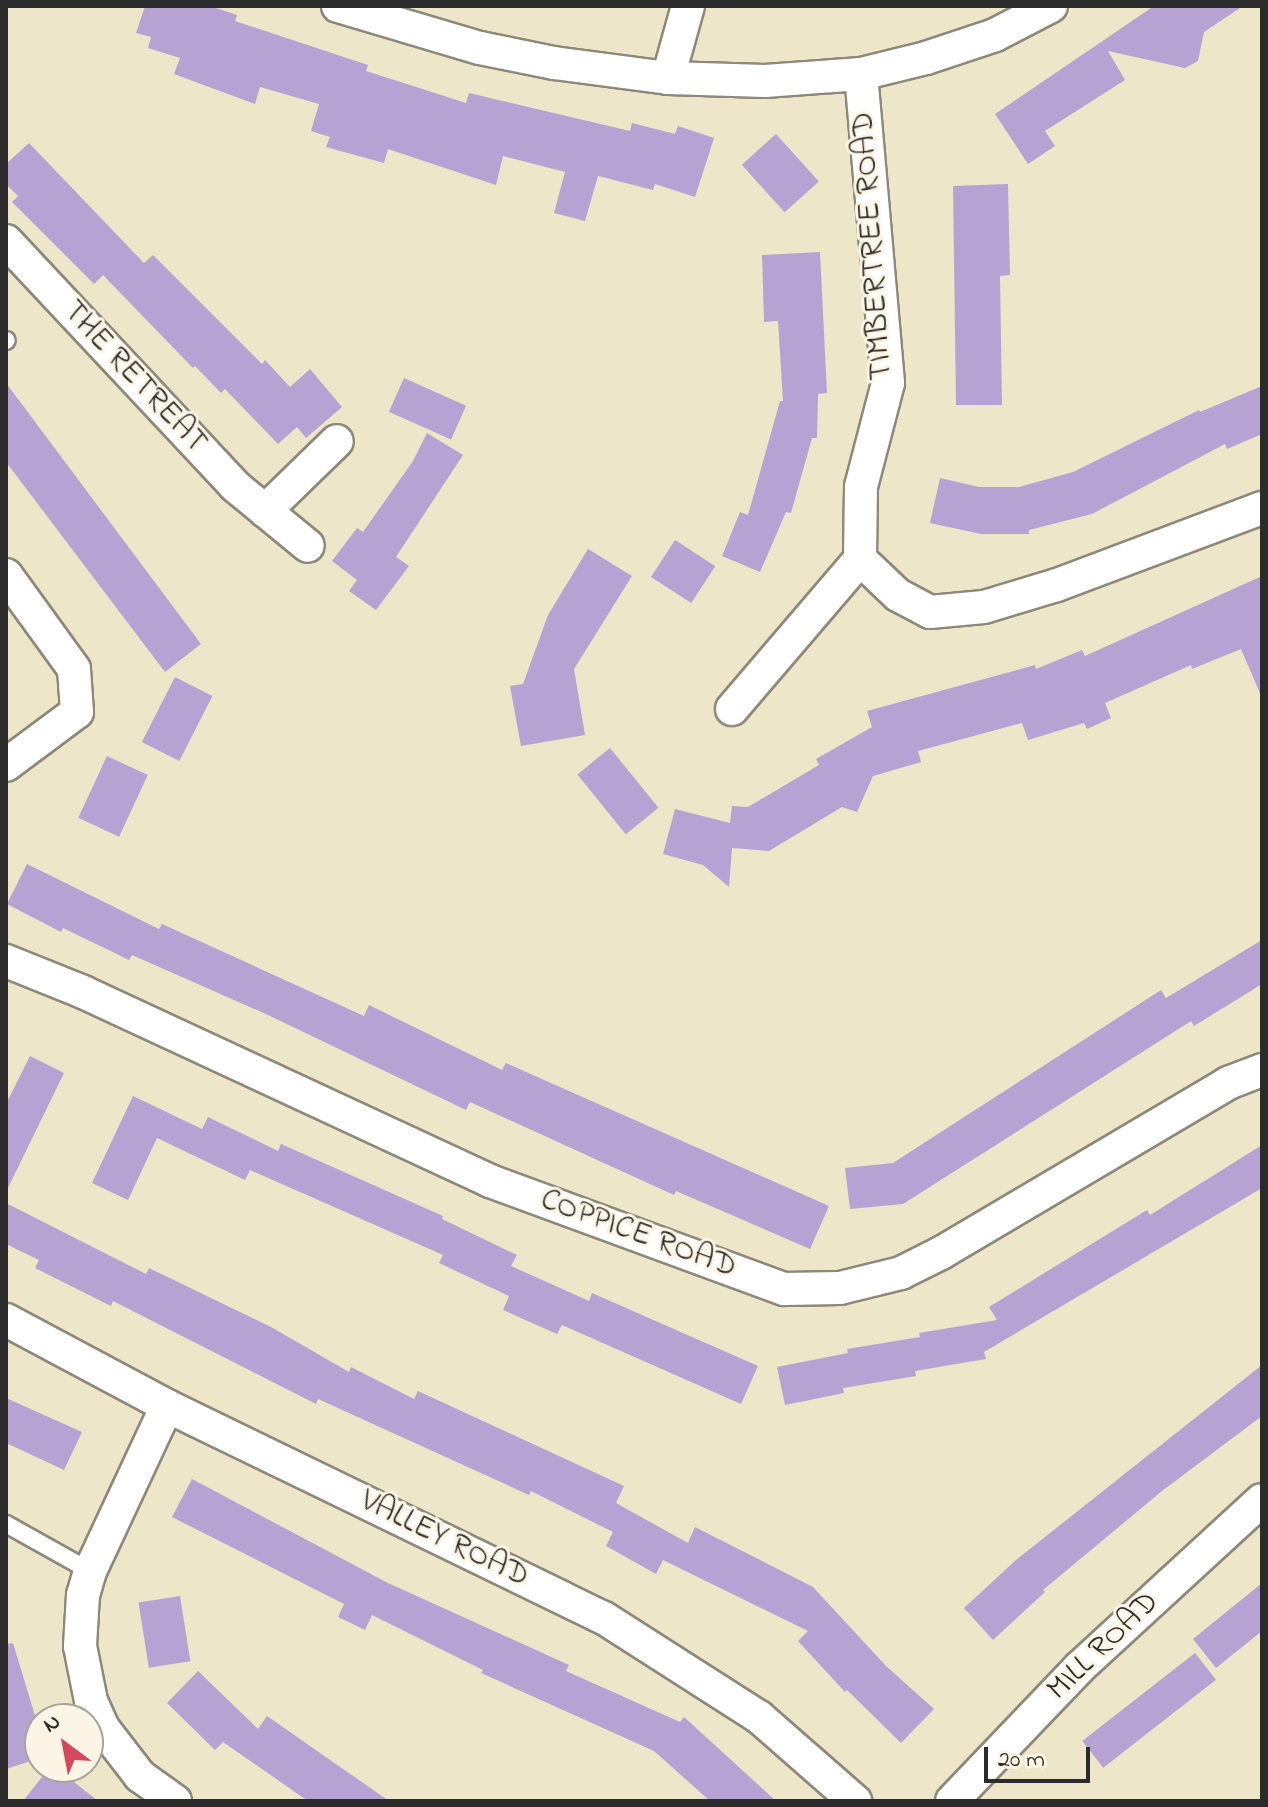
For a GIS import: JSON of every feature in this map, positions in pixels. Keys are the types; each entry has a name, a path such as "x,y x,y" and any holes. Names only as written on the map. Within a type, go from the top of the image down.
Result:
{"street":[{"path":"338,6 480,48 554,63 668,78 765,81 861,74 995,35 1051,6"},
{"path":"668,78 688,6"},
{"name":"TIMBERTREE ROAD","path":"860,559 861,487 888,383 861,74"},
{"name":"THE RETREAT","path":"6,241 235,486 308,546"},
{"path":"265,511 337,441"},
{"path":"732,709 860,559 898,595 930,612 984,607 1057,585 1262,508"},
{"path":"6,575 74,669 77,712 6,765"},
{"name":"COPPICE ROAD","path":"6,961 83,992 490,1181 784,1289 840,1288 901,1273 941,1253 1228,1083 1262,1070"},
{"name":"VALLEY ROAD","path":"6,1320 167,1406 604,1618 759,1717 855,1801"},
{"path":"167,1406 90,1571 83,1595 80,1646 91,1701 119,1754 140,1776 175,1801"},
{"name":"MILL ROAD","path":"952,1801 1079,1668 1262,1500"}],"lane":[{"path":"6,1524 90,1571"}],"building":[{"path":"145,6 210,6 237,15 235,21 368,65 366,71 466,103 469,93 630,131 632,123 675,134 678,126 714,138 695,197 655,184 653,190 598,176 585,221 554,213 565,172 503,156 496,185 388,149 384,163 326,147 330,137 311,131 319,104 260,87 255,104 174,74 180,58 148,48 151,37 136,33"},
{"path":"1154,6 1243,6 1204,32 1198,61 1185,68 1108,51 1125,80 1045,131 1055,146 1028,164 995,114"},
{"path":"776,134 819,182 785,212 742,165"},
{"path":"29,143 144,263 153,255 262,364 265,360 290,387 310,369 342,407 306,438 297,427 278,444 225,389 221,393 195,366 193,368 103,275 94,284 12,202 18,196 6,184 6,164"},
{"path":"1008,184 1010,275 1000,276 1002,405 956,405 953,186"},
{"path":"820,252 827,393 818,394 817,438 812,438 791,513 786,512 760,572 722,556 740,512 748,515 780,401 783,401 778,321 764,322 762,255"},
{"path":"404,378 466,406 451,439 389,412"},
{"path":"6,383 201,644 165,672 6,462"},
{"path":"1262,386 1262,434 1227,449 1225,444 1092,514 1029,530 1029,534 981,534 930,523 940,478 979,487 1019,487 1073,472 1199,410"},
{"path":"427,433 463,455 396,557 409,566 376,610 349,591 357,580 332,561 357,528 363,532 413,461"},
{"path":"675,540 715,566 691,603 651,577"},
{"path":"588,549 632,576 574,669 585,735 521,746 510,686 523,684 548,615"},
{"path":"1262,576 1262,698 1241,649 1192,669 1191,665 1105,703 1111,718 1087,729 1084,723 1028,740 1022,723 918,751 921,762 873,776 857,812 842,807 769,851 732,848 729,887 703,865 663,854 675,809 730,823 732,806 748,807 819,765 816,759 872,727 867,711 1035,665 1036,669 1082,650 1085,656"},
{"path":"175,677 212,696 179,761 142,742"},
{"path":"610,748 658,808 626,834 577,774"},
{"path":"107,756 148,775 119,837 78,818"},
{"path":"27,864 159,929 162,924 364,1016 369,1005 502,1070 506,1063 829,1206 810,1249 676,1191 674,1195 470,1102 466,1110 268,1015 132,955 129,960 63,928 61,932 7,904"},
{"path":"1262,940 1262,984 1194,1026 1191,1021 903,1204 850,1209 845,1168 893,1163 1161,990 1166,998"},
{"path":"30,1056 64,1073 6,1192 6,1104"},
{"path":"133,1096 202,1129 208,1117 278,1151 281,1144 443,1216 442,1219 517,1255 511,1266 589,1301 592,1293 758,1366 741,1404 562,1325 557,1334 503,1310 509,1296 439,1263 443,1255 250,1170 245,1180 157,1138 128,1200 92,1183"},
{"path":"1262,1145 1262,1188 984,1352 986,1359 915,1371 916,1376 843,1388 844,1393 785,1405 777,1367 848,1353 847,1349 920,1337 919,1333 997,1320 989,1307 1147,1210 1150,1215"},
{"path":"6,1203 146,1274 149,1268 271,1327 349,1372 351,1367 414,1399 418,1391 624,1486 616,1503 688,1543 695,1527 813,1587 886,1666 934,1709 901,1743 847,1690 845,1692 798,1641 808,1631 663,1560 656,1574 606,1546 613,1532 531,1491 529,1495 318,1399 316,1404 113,1301 111,1306 35,1268 39,1260 6,1244"},
{"path":"1262,1365 1262,1416 1162,1491 1043,1590 1045,1592 993,1640 964,1608 1016,1560"},
{"path":"6,1398 82,1432 64,1470 6,1443"},
{"path":"192,1479 388,1583 569,1665 566,1671 680,1722 684,1717 776,1801 710,1801 654,1751 481,1673 483,1670 372,1615 365,1630 338,1617 344,1604 172,1517"},
{"path":"1262,1583 1262,1631 1216,1668 1193,1639"},
{"path":"180,1596 190,1661 149,1668 139,1603"},
{"path":"13,1643 31,1703 24,1703 24,1763 6,1769 6,1644"},
{"path":"1195,1653 1216,1680 1103,1768 1082,1741"},
{"path":"198,1671 258,1729 267,1716 389,1801 308,1801 223,1742 215,1750 167,1703"},
{"path":"37,1783 75,1783 98,1801 23,1801"}]}
